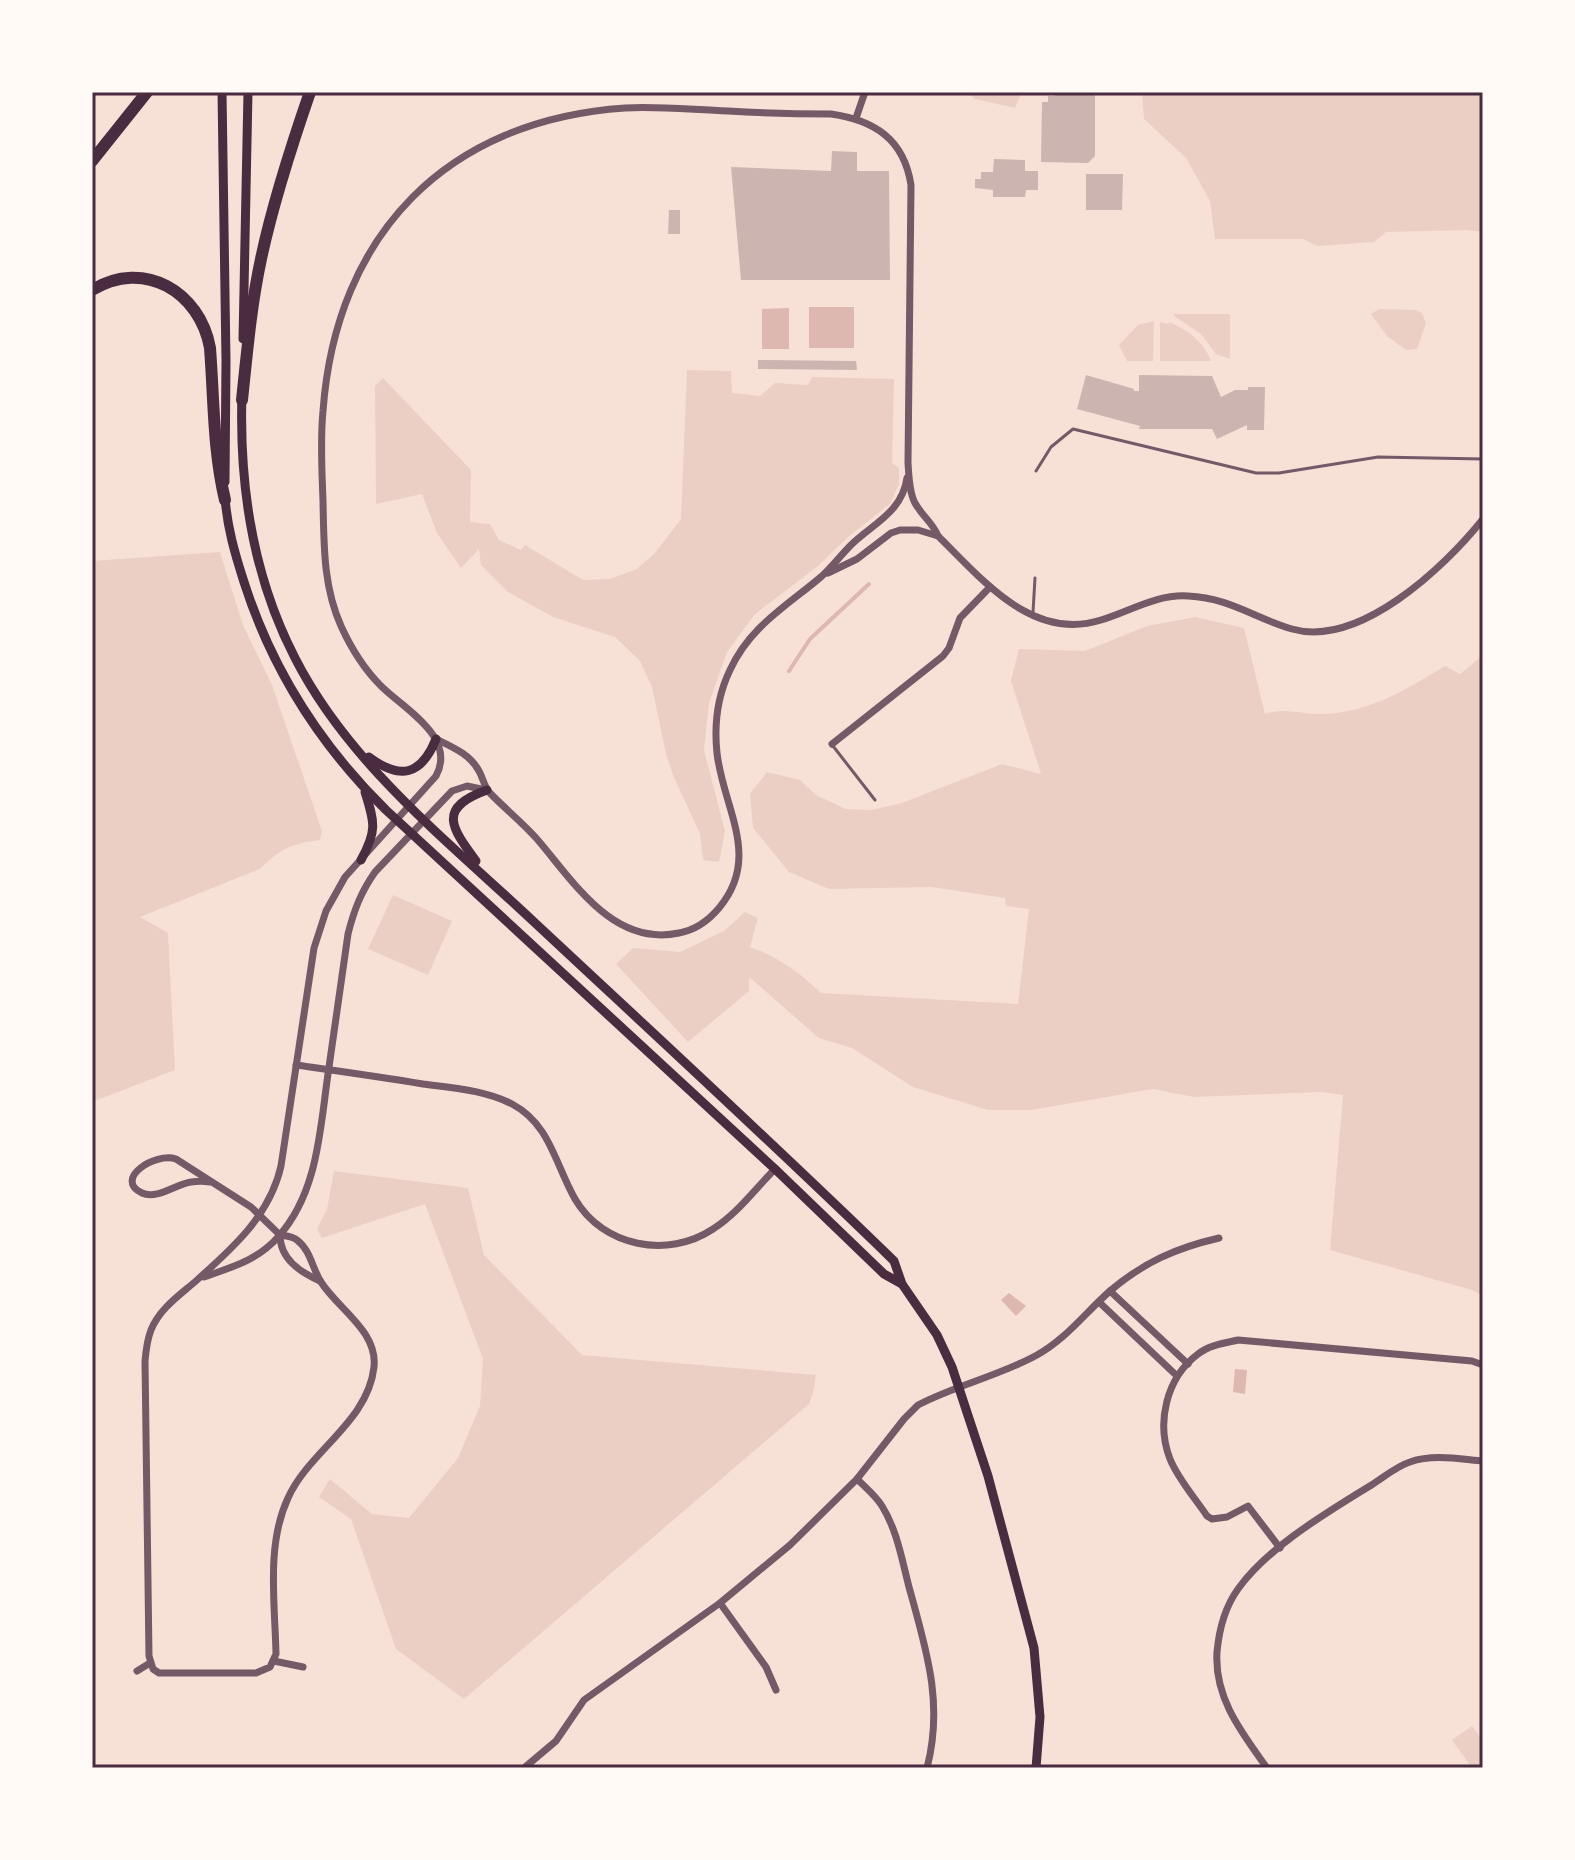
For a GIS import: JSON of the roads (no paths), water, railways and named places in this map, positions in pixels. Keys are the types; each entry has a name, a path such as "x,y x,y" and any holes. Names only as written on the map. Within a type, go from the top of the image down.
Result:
{"highway":[{"path":"92,161 147,92"},
{"path":"242,400 261,259 278,188 310,92"},
{"path":"92,290 113,281 144,279 172,288 194,308 207,333 210,348 216,454 225,500"}],"main road":[{"path":"222,92 225,500 235,556 268,647 306,715 364,789 775,1169 884,1274 902,1284"},
{"path":"248,92 242,400 245,495 250,530 267,593 284,635 306,678 346,737 409,804 894,1261 902,1284 937,1335 960,1386 988,1476 1034,1648 1040,1717 1036,1768"},
{"path":"346,737 381,766 401,772 421,765 430,755 436,739"},
{"path":"361,860 373,838 374,827 364,789"},
{"path":"487,790 461,802 455,809 452,826 493,883"}],"street":[{"path":"856,118 865,92"},
{"path":"646,108 831,114 856,118 889,139 905,160 909,172 908,469 904,492 892,512 851,545 823,575 776,611 754,632 738,655 722,690 716,751 738,839 739,864 735,883 726,900 699,925 683,932 650,935 618,924 596,906 517,816 487,790 478,768 461,751 436,739 413,713 382,687 358,657 332,603 325,564 322,423 329,360 349,296 383,230 412,196 453,162 517,131 561,118 605,110 646,108"},
{"path":"908,469 915,502 938,536 990,587 1017,608 1061,624 1102,620 1147,602 1186,595 1215,598 1295,630 1325,632 1341,629 1374,614 1407,592 1448,557 1483,519"},
{"path":"823,575 857,559 891,533 918,530 938,536"},
{"path":"832,744 943,656 960,618 990,587"},
{"path":"210,1182 189,1182 146,1195 134,1185 134,1177 142,1165 170,1157 241,1200 260,1215 280,1235 297,1240 311,1259 320,1281 369,1342 374,1368 362,1403 301,1474 280,1517 275,1561 274,1661 270,1667 256,1673 167,1674 159,1673 150,1663 146,1346 159,1316 243,1237 260,1215 278,1181 314,948 334,893 436,776 442,757 436,739"},
{"path":"198,1280 254,1258 280,1235 296,1211 311,1177 348,934 357,901 375,872 452,791 467,786 487,790"},
{"path":"296,1065 479,1092 513,1105 528,1115 549,1141 569,1188 588,1216 615,1236 635,1244 658,1246 698,1238 730,1215 775,1169"},
{"path":"280,1235 283,1254 300,1270 320,1281"},
{"path":"524,1768 556,1741 584,1700 720,1603 790,1545 857,1479 918,1405 1038,1354 1071,1331 1110,1291 1155,1259 1184,1246 1219,1238"},
{"path":"1110,1291 1188,1364"},
{"path":"1099,1302 1177,1376"},
{"path":"1280,1548 1248,1506 1227,1517 1218,1519 1207,1516 1172,1464 1163,1433 1163,1414 1177,1376 1199,1353 1238,1340 1472,1361 1483,1365"},
{"path":"1267,1768 1231,1717 1222,1692 1217,1653 1224,1612 1237,1590 1255,1568 1280,1548 1339,1505 1407,1462 1430,1457 1483,1461"},
{"path":"857,1479 881,1504 894,1531 932,1669 935,1714 927,1768"},
{"path":"720,1603 766,1667 776,1690"},
{"path":"274,1661 303,1667"},
{"path":"137,1671 150,1663"}],"lane":[{"path":"1036,471 1051,447 1073,429 1256,473 1279,473 1378,457 1483,459"},
{"path":"1032,616 1035,578"},
{"path":"832,744 875,800"}],"waterway":[{"path":"789,671 810,639 869,584"}]}
